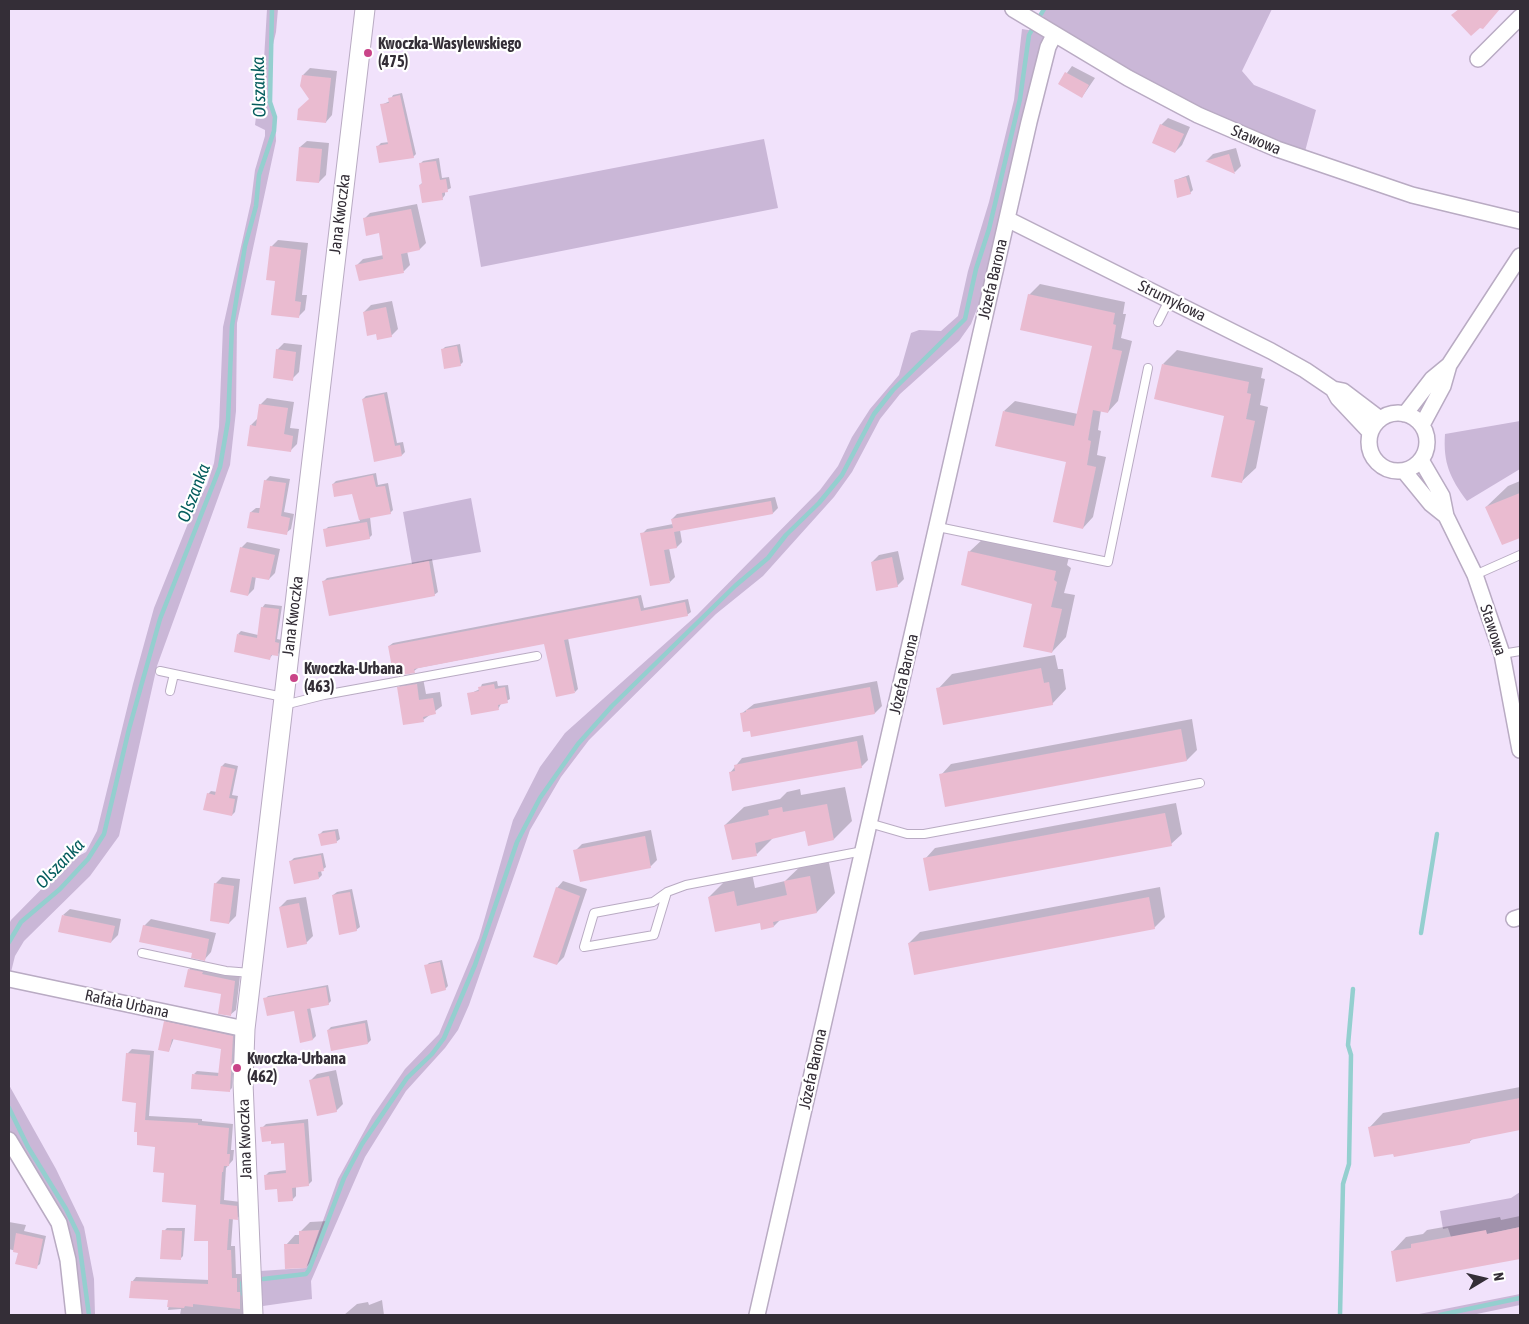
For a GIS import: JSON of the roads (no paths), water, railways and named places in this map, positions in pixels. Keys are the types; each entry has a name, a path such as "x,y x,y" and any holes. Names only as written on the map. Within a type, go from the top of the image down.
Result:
{"street":[{"name":"Jana Kwoczka","path":"254,1315 243,1083 244,1030 364,9"},
{"name":"Stawowa","path":"1018,12 1128,78 1190,110 1277,150 1412,195 1520,221"},
{"path":"1478,59 1520,17"},
{"name":"Józefa Barona","path":"757,1315 938,527 1006,220 1041,75 1054,34"},
{"name":"Strumykowa","path":"1006,220 1169,300 1305,370 1333,389 1343,391 1380,419"},
{"path":"1422,425 1406,414 1388,414 1380,419 1370,432 1369,450 1379,466 1387,470 1404,472 1421,460 1427,447 1422,425 1443,386 1449,366 1520,256"},
{"path":"1406,414 1432,379 1449,366"},
{"name":"Strumykowa","path":"1333,389 1338,398 1370,432"},
{"name":"Stawowa","path":"1421,460 1442,496 1446,516 1475,575 1502,654 1520,750"},
{"name":"Stawowa","path":"1404,472 1431,504 1446,516"},
{"name":"Rafała Urbana","path":"9,980 244,1030"},
{"path":"9,1140 59,1223 68,1260 74,1315"}],"lane":[{"path":"1158,322 1169,300"},
{"path":"938,527 1108,562 1148,368"},
{"path":"1475,575 1520,555"},
{"path":"1502,654 1520,651"},
{"path":"160,672 283,701 290,706 324,695 537,656"},
{"path":"170,691 174,674"},
{"path":"869,823 907,834 924,834 1200,784"},
{"path":"667,892 654,935 584,947 594,913 653,902 667,892 686,885 863,850"},
{"path":"142,953 226,971 251,973"}],"waterway":[{"name":"Olszanka","path":"9,942 21,922 60,889 88,859 104,834 129,729 160,619 220,467 228,421 232,326 245,246 256,206 259,175 274,131 275,117 270,102 272,9"},
{"path":"263,1279 306,1274 309,1270 344,1178 362,1144 407,1078 432,1054 444,1038 475,965 517,842 540,798 578,744 612,706 735,586 768,558 786,535 819,503 842,475 874,414 893,390 965,319 1020,99 1029,35 1044,9"},
{"path":"1421,933 1437,834"},
{"path":"1340,1315 1343,1184 1349,1164 1351,1055 1348,1045 1353,989"},
{"name":"Olszanka","path":"9,1108 28,1147 66,1209 78,1234 89,1315"},
{"path":"242,1283 243,1294"},
{"path":"1440,1315 1520,1298"}],"place":[{"name":"Kwoczka-Wasylewskiego (475)","path":"368,53"},
{"name":"Kwoczka-Urbana (463)","path":"294,678"},
{"name":"Kwoczka-Urbana (462)","path":"237,1068"}]}
